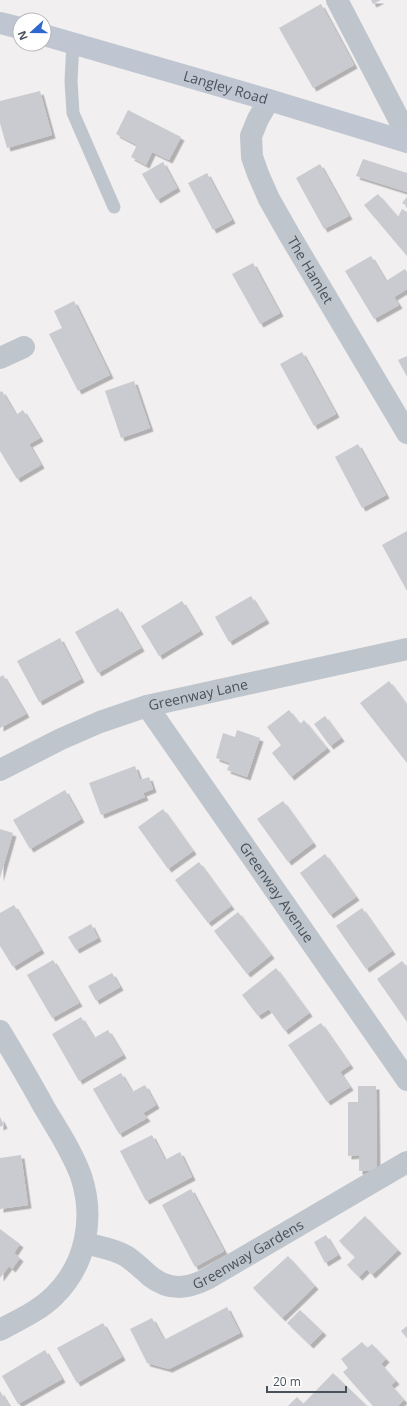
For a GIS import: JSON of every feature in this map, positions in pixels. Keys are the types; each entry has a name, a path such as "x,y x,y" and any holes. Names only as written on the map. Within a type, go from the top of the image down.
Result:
{"main road":[{"path":"0,23 12,26"},
{"name":"Langley Road","path":"52,37 269,100 407,142"}],"street":[{"path":"337,0 407,135"},
{"name":"The Hamlet","path":"269,100 258,119 252,136 252,157 258,174 269,199 290,236 407,433"},
{"path":"0,358 24,347"},
{"name":"Greenway Lane","path":"0,770 61,739 100,722 147,706 406,651"},
{"name":"Greenway Avenue","path":"147,706 407,1080"},
{"path":"0,1031 70,1152 81,1177 86,1202 87,1224 86,1243 80,1259 72,1274 54,1297 0,1330"},
{"name":"Greenway Gardens","path":"86,1243 125,1255 159,1283 178,1287 187,1287 207,1280 407,1162"}],"lane":[{"path":"73,43 71,81 73,113 114,207"}],"building":[{"path":"371,0 381,0 373,4"},
{"path":"321,4 354,65 313,88 279,28"},
{"path":"40,91 52,135 7,148 0,123 0,101"},
{"path":"128,110 181,137 169,160 152,152 146,165 131,157 137,145 116,134"},
{"path":"363,159 407,173 407,192 356,176"},
{"path":"163,162 177,188 157,200 142,174"},
{"path":"320,164 349,216 324,229 296,178"},
{"path":"207,173 232,220 213,230 188,183"},
{"path":"378,194 398,217 402,209 407,212 407,256 364,205"},
{"path":"407,197 407,206 402,203"},
{"path":"371,256 386,281 405,269 407,272 407,289 394,297 399,305 374,319 345,271"},
{"path":"253,263 280,313 260,324 232,274"},
{"path":"74,301 110,375 78,391 49,334 62,328 54,311"},
{"path":"302,352 336,414 314,426 280,364"},
{"path":"407,356 407,377 398,360"},
{"path":"134,381 150,428 121,438 105,391"},
{"path":"2,391 16,415 23,410 40,438 29,444 41,465 17,479 0,451 0,392"},
{"path":"358,444 386,495 362,508 335,457"},
{"path":"407,531 407,591 382,545"},
{"path":"251,596 266,620 229,642 215,617"},
{"path":"182,601 200,631 159,656 141,626"},
{"path":"118,608 141,648 98,673 75,632"},
{"path":"60,638 81,679 39,702 17,661"},
{"path":"3,675 26,714 0,728 0,677"},
{"path":"389,681 407,705 407,763 360,703"},
{"path":"289,710 300,724 304,720 327,748 291,777 272,753 281,745 267,727"},
{"path":"325,716 341,738 330,746 314,724"},
{"path":"237,730 260,738 247,777 227,770 230,763 216,758 223,733 235,737"},
{"path":"135,766 140,780 149,777 153,789 143,793 145,797 101,815 89,783"},
{"path":"65,790 81,819 30,849 13,820"},
{"path":"283,801 313,843 288,862 257,819"},
{"path":"163,809 193,851 168,869 138,827"},
{"path":"0,829 13,833 0,878"},
{"path":"325,854 356,897 330,915 300,873"},
{"path":"199,862 231,906 208,923 175,880"},
{"path":"14,905 41,950 13,967 0,946 0,913"},
{"path":"362,908 392,951 366,969 336,926"},
{"path":"238,912 271,955 247,974 214,931"},
{"path":"91,924 98,938 76,950 68,937"},
{"path":"53,960 79,1003 52,1018 27,975"},
{"path":"402,961 407,967 407,1022 377,979"},
{"path":"276,968 309,1013 285,1031 269,1009 258,1016 242,995"},
{"path":"112,973 120,987 96,1001 88,986"},
{"path":"81,1017 94,1038 108,1030 123,1055 79,1081 52,1034"},
{"path":"321,1023 350,1065 340,1072 350,1087 327,1102 288,1045"},
{"path":"121,1073 132,1092 145,1085 156,1105 143,1113 147,1118 119,1134 93,1089"},
{"path":"358,1086 376,1086 377,1171 359,1171 359,1155 348,1156 348,1102 358,1102"},
{"path":"0,1117 4,1125 0,1127"},
{"path":"152,1135 165,1160 180,1152 192,1177 146,1201 120,1151"},
{"path":"21,1155 28,1205 0,1209 0,1158"},
{"path":"191,1189 224,1251 195,1267 162,1205"},
{"path":"365,1216 398,1250 372,1275 367,1269 359,1277 347,1265 355,1257 339,1241"},
{"path":"0,1229 20,1244 14,1253 20,1258 12,1269 9,1266 0,1278"},
{"path":"326,1235 338,1255 325,1263 314,1242"},
{"path":"288,1256 315,1286 282,1318 253,1288"},
{"path":"227,1307 240,1333 169,1369 147,1363 130,1329 152,1318 164,1340"},
{"path":"300,1310 323,1332 310,1345 287,1323"},
{"path":"103,1323 122,1357 77,1383 57,1348"},
{"path":"407,1326 407,1338 401,1331"},
{"path":"362,1342 367,1348 372,1344 386,1359 381,1364 396,1381 391,1385 404,1400 398,1406 373,1406 343,1372 348,1368 341,1359"},
{"path":"45,1350 62,1379 18,1404 2,1376"},
{"path":"333,1373 367,1406 288,1406 297,1397 303,1404"},
{"path":"0,1391 9,1406 0,1406"}]}
